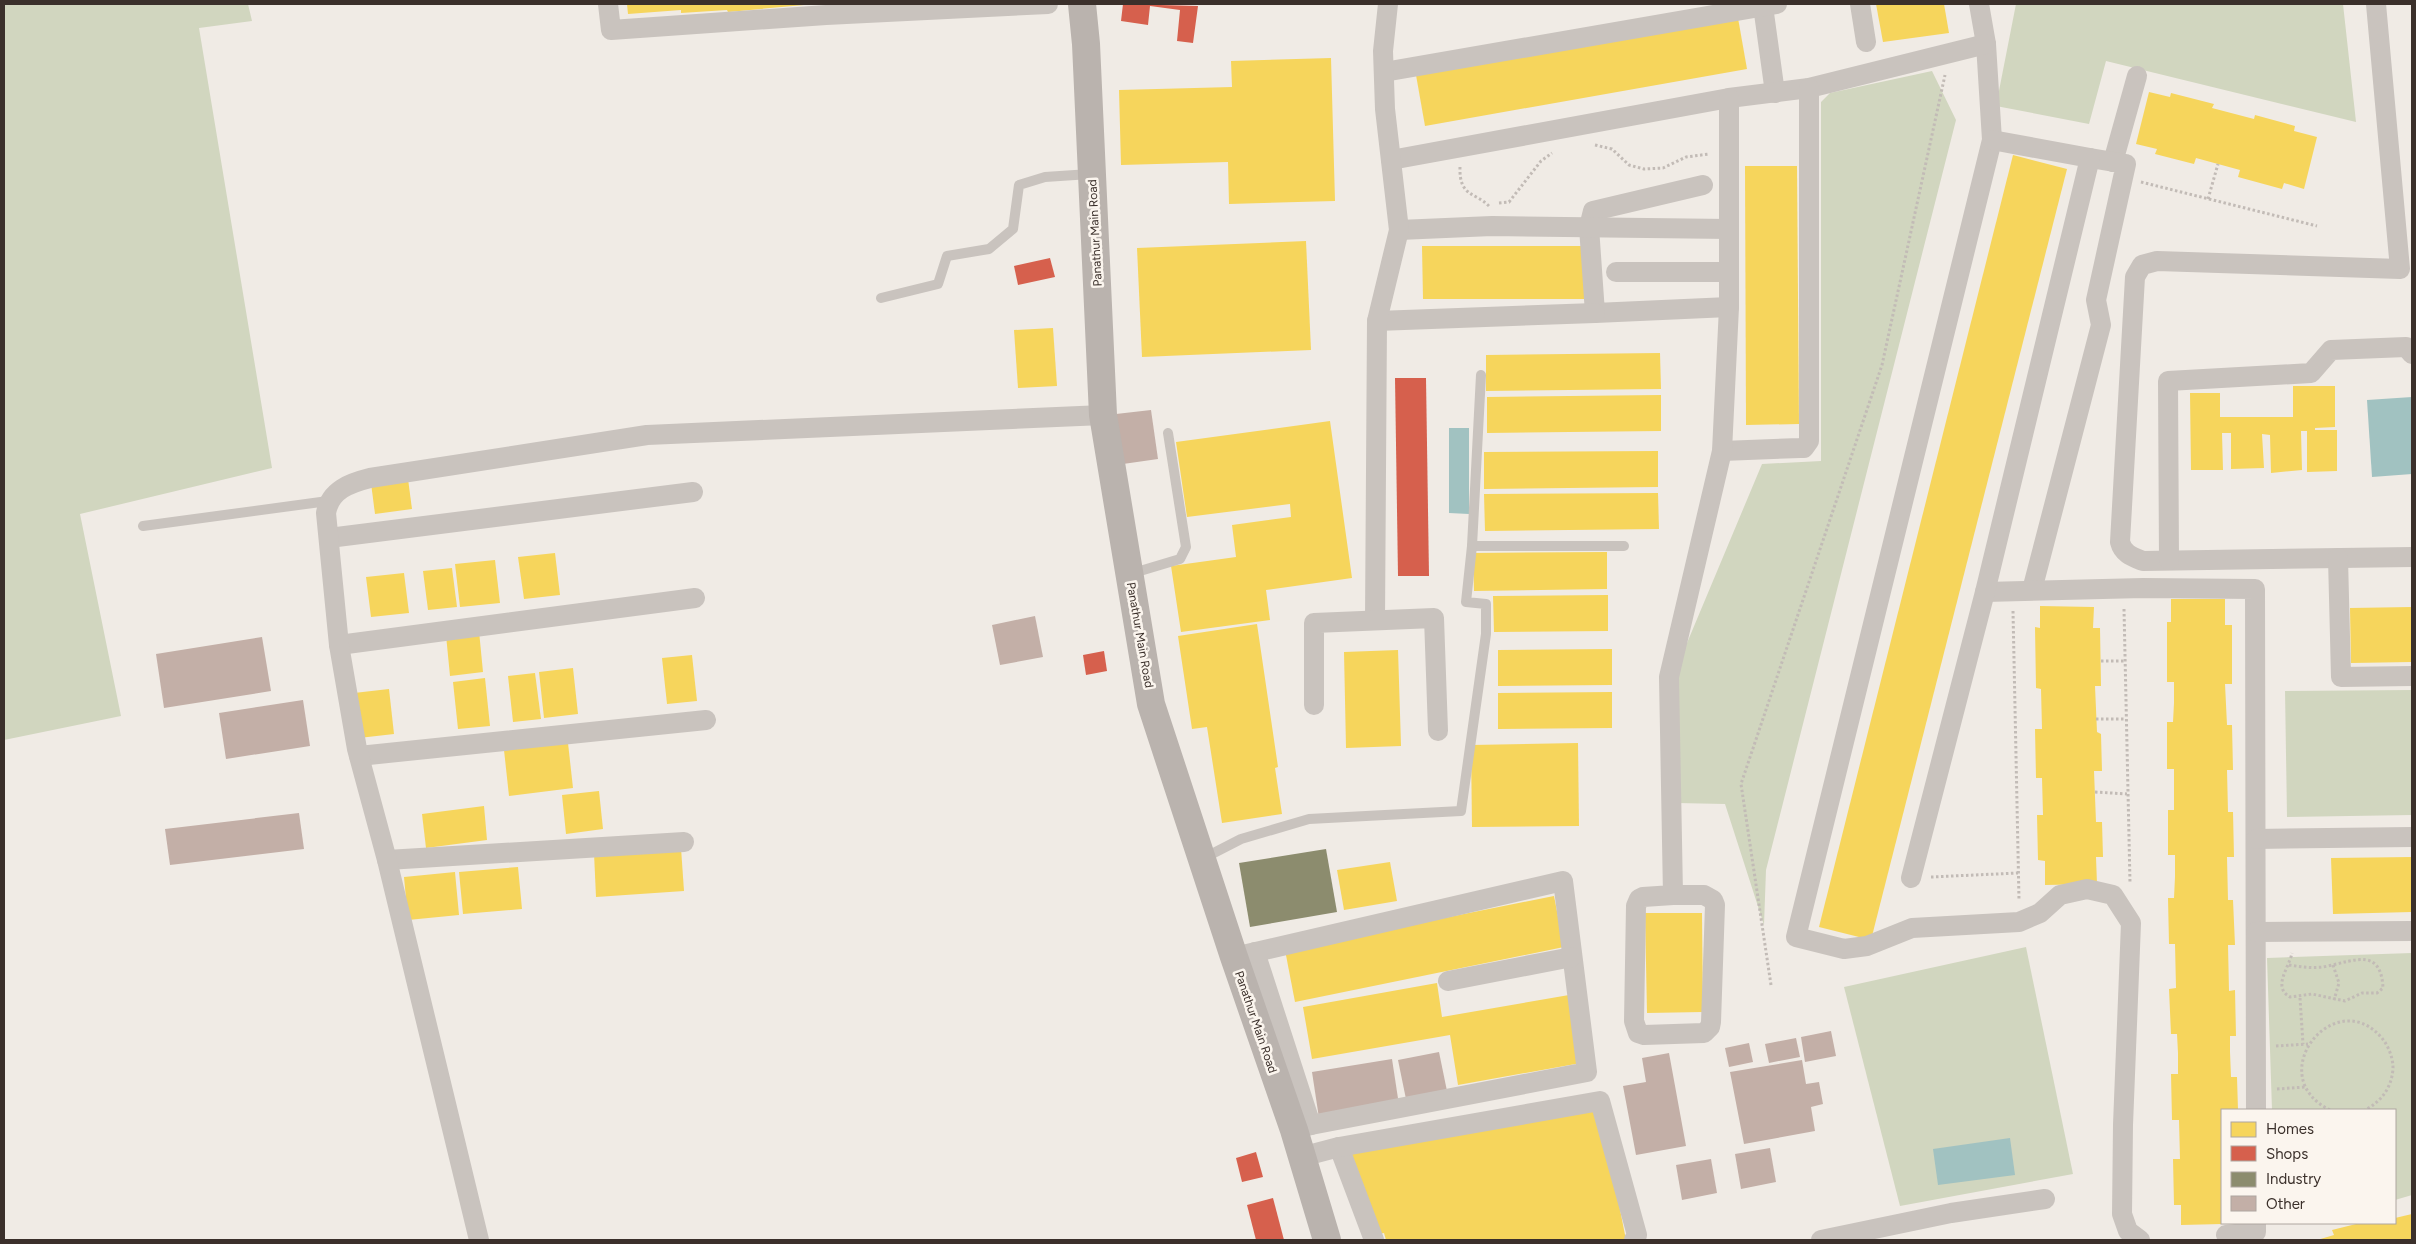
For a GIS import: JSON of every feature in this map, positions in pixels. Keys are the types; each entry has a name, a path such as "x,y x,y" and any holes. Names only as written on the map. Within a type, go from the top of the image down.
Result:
{"street":[{"path":"608,4 611,30 826,9 1048,4"},
{"name":"Panathur Main Road","path":"1082,4 1103,415 1151,704 1202,859 1244,955 1302,1127 1301,1157 1328,1240"},
{"path":"1375,620 1377,321 1399,230 1385,109 1384,72 1388,4"},
{"path":"1860,4 1866,42"},
{"path":"1979,4 1986,44 1992,140 1796,936 1844,949 1867,946 1912,928 2020,922 2040,913 2060,895 2087,889 2113,895 2132,923 2122,1214 2128,1231 2140,1240"},
{"path":"1986,44 1991,4"},
{"path":"2376,4 2406,268 2157,261 2142,265 2135,277 2120,542 2122,549 2143,562 2169,560 2412,557"},
{"path":"1384,72 1770,5 1776,93"},
{"path":"1391,160 1729,98 1809,88 1986,44"},
{"path":"2022,591 2101,325 2096,300 2118,170 2137,76"},
{"path":"1722,452 1804,448 1809,441 1809,88"},
{"path":"1673,895 1669,677 1722,452 1730,307 1729,98"},
{"path":"1992,140 2090,158 2118,170"},
{"path":"1911,878 1985,592 2090,158"},
{"path":"1595,313 1589,227 1593,211 1703,185"},
{"path":"1399,230 1492,226 1729,229"},
{"path":"1616,272 1729,272"},
{"path":"1377,321 1730,307"},
{"path":"2169,560 2168,381 2311,373 2331,350 2406,347 2412,354"},
{"path":"479,1240 387,860 359,756 339,645 326,513 328,501 347,486 370,478 647,435 1103,415"},
{"path":"329,538 693,492"},
{"path":"2338,558 2341,677 2412,676"},
{"path":"1985,592 2123,588 2255,589 2256,1109"},
{"path":"339,645 695,598"},
{"path":"1314,705 1314,623 1434,618 1438,731"},
{"path":"359,756 706,720"},
{"path":"2256,839 2412,837"},
{"path":"387,860 684,842"},
{"path":"1244,955 1563,881 1587,1072 1302,1127"},
{"path":"1673,895 1704,895 1713,900 1715,905 1712,1022 1704,1034 1644,1035 1638,1033 1634,1021 1637,902 1643,898 1673,895"},
{"path":"2256,932 2412,931"},
{"path":"1448,981 1572,957"},
{"path":"1301,1157 1339,1147 1600,1101 1637,1235 1634,1240"},
{"path":"1339,1147 1374,1240"},
{"path":"1820,1240 1951,1213 2045,1199"},
{"path":"2226,1235 2256,1232 2256,1224"}],"lane":[{"path":"881,298 938,284 947,256 989,249 1013,229 1019,185 1045,177 1092,174"},
{"path":"1202,859 1241,838 1309,819 1461,811 1486,634 1486,604 1466,602 1472,546 1481,375"},
{"path":"1130,574 1180,559 1186,547 1168,433"},
{"path":"143,526 328,501"},
{"path":"1472,546 1624,546"}],"path":[{"path":"1771,985 1742,784 1882,366 1950,53"},
{"path":"1590,143 1612,150 1629,165 1644,169 1663,168 1686,157 1729,151"},
{"path":"1460,160 1460,177 1469,195 1489,204 1509,202 1541,161 1556,150"},
{"path":"2208,199 2218,164"},
{"path":"2118,170 2208,199 2317,226"},
{"path":"1489,204 1492,226"},
{"path":"2123,588 2132,923"},
{"path":"2020,922 2018,873 2022,591"},
{"path":"2101,661 2125,661"},
{"path":"2096,719 2126,719"},
{"path":"2095,792 2128,794"},
{"path":"1911,878 2018,873"},
{"path":"2350,960 2371,961 2379,968 2383,978 2383,988 2377,993 2362,993 2344,1001 2312,994 2300,998 2290,997 2282,991 2281,982 2289,965 2304,968 2333,965 2350,960"},
{"path":"2333,965 2339,983 2334,1000"},
{"path":"2300,998 2303,1044"},
{"path":"2328,1109 2318,1104 2306,1087 2301,1073 2302,1060 2308,1044 2321,1030 2344,1022 2356,1022 2368,1027 2386,1042 2393,1065 2392,1076 2383,1098 2366,1109"},
{"path":"2256,1048 2308,1044"},
{"path":"2256,1090 2306,1087"}],"green space":[{"path":"4,4 248,4 252,21 199,28 272,468 80,514 121,716 4,740"},
{"path":"2016,4 2343,4 2356,122 2106,61 2089,124 1996,106"},
{"path":"1932,71 1956,120 1766,870 1764,925 1725,804 1677,803 1674,674 1762,464 1821,461 1821,102 1830,93"},
{"path":"2412,690 2412,815 2287,817 2285,691"},
{"path":"2026,947 2073,1174 1900,1206 1844,987"},
{"path":"2412,953 2412,1195 2396,1200 2396,1109 2272,1109 2267,958"}],"water":[{"path":"2412,397 2412,474 2372,477 2367,400"},
{"path":"1449,428 1469,428 1469,514 1449,513"},
{"path":"2010,1138 2015,1175 1938,1185 1933,1149"}],"building: Homes":[{"path":"627,4 804,5 728,12 727,10 681,13 681,10 628,14"},
{"path":"1876,4 1944,4 1949,33 1883,42"},
{"path":"1738,18 1747,69 1425,126 1416,75"},
{"path":"1331,58 1335,201 1229,204 1228,162 1121,165 1119,90 1232,87 1231,61"},
{"path":"2149,92 2170,97 2171,93 2214,104 2212,108 2254,119 2255,115 2295,126 2294,131 2317,137 2304,189 2284,183 2282,189 2238,177 2240,170 2196,158 2194,164 2155,154 2157,149 2136,144"},
{"path":"2013,155 2067,169 1871,940 1819,927"},
{"path":"1745,166 1797,166 1799,424 1746,425"},
{"path":"1306,241 1311,350 1142,357 1137,248"},
{"path":"1422,246 1585,246 1589,299 1423,299"},
{"path":"1053,328 1057,386 1018,388 1014,330"},
{"path":"1660,353 1661,389 1486,391 1486,355"},
{"path":"2293,386 2335,386 2335,427 2315,428 2315,430 2337,430 2337,471 2307,472 2307,431 2301,431 2302,470 2271,473 2270,435 2262,434 2264,468 2231,469 2231,433 2222,433 2223,470 2191,470 2190,393 2220,393 2220,417 2293,417"},
{"path":"1661,395 1661,431 1487,433 1487,397"},
{"path":"1330,421 1352,578 1266,590 1270,620 1181,632 1171,566 1236,557 1232,525 1291,517 1290,504 1187,517 1176,442"},
{"path":"1658,451 1658,487 1484,489 1484,452"},
{"path":"408,479 412,509 375,514 371,483"},
{"path":"1658,493 1659,529 1485,531 1484,494"},
{"path":"1607,552 1607,589 1474,591 1473,553"},
{"path":"555,553 560,595 524,599 518,557"},
{"path":"495,560 500,603 460,607 455,564"},
{"path":"452,568 457,607 428,610 423,571"},
{"path":"404,573 409,613 371,617 366,577"},
{"path":"1608,595 1608,631 1494,632 1493,596"},
{"path":"2171,599 2225,599 2225,625 2232,625 2232,684 2225,684 2227,725 2232,725 2233,770 2227,770 2228,812 2233,812 2234,857 2227,857 2228,900 2233,900 2235,945 2228,945 2229,991 2235,990 2236,1036 2230,1036 2231,1077 2237,1077 2238,1109 2221,1109 2222,1224 2181,1225 2181,1205 2174,1205 2173,1159 2180,1159 2179,1120 2172,1120 2171,1074 2178,1074 2178,1053 2177,1034 2171,1034 2169,989 2176,988 2175,944 2169,944 2168,898 2174,898 2175,877 2175,855 2168,855 2168,810 2174,810 2174,769 2167,769 2167,722 2173,722 2174,703 2174,682 2167,682 2167,622 2171,622"},
{"path":"2040,606 2094,607 2093,628 2100,628 2101,686 2095,686 2097,732 2101,734 2102,771 2094,771 2096,822 2102,822 2103,857 2096,857 2097,884 2045,885 2045,861 2038,860 2037,815 2043,815 2042,778 2036,778 2035,729 2042,729 2041,689 2036,688 2035,627 2040,628"},
{"path":"2412,607 2412,662 2351,663 2350,608"},
{"path":"1257,624 1278,767 1275,768 1282,814 1222,823 1207,727 1192,729 1178,636"},
{"path":"479,631 483,672 450,676 446,635"},
{"path":"1612,649 1612,685 1498,686 1498,650"},
{"path":"1398,650 1401,746 1346,748 1344,652"},
{"path":"692,655 697,701 667,704 662,658"},
{"path":"573,668 578,714 544,718 539,672"},
{"path":"535,673 541,719 513,722 508,676"},
{"path":"485,678 490,726 458,729 453,682"},
{"path":"389,689 394,734 359,738 354,693"},
{"path":"1612,692 1612,728 1498,729 1498,693"},
{"path":"568,743 573,788 509,796 504,750"},
{"path":"1578,743 1579,826 1472,827 1471,745"},
{"path":"599,791 603,829 566,834 562,795"},
{"path":"484,806 487,840 426,848 422,814"},
{"path":"681,848 684,891 596,897 594,853"},
{"path":"2412,857 2412,912 2333,914 2331,858"},
{"path":"1390,862 1397,901 1344,910 1337,870"},
{"path":"518,867 522,909 463,914 459,872"},
{"path":"455,872 459,915 408,920 404,877"},
{"path":"1554,896 1564,947 1295,1002 1285,950"},
{"path":"1645,913 1702,913 1703,1012 1647,1013"},
{"path":"1437,983 1442,1017 1569,995 1581,1063 1458,1085 1450,1035 1312,1059 1303,1007"},
{"path":"1600,1108 1626,1240 1386,1240 1384,1233 1374,1235 1350,1152"},
{"path":"2412,1214 2412,1240 2317,1240 2334,1235 2332,1230 2356,1224 2396,1224 2396,1218"}],"building: Shops":[{"path":"1123,4 1198,6 1193,43 1177,41 1180,10 1150,6 1148,25 1121,21"},
{"path":"1050,258 1055,277 1018,285 1014,266"},
{"path":"1395,378 1426,378 1429,576 1398,576"},
{"path":"1104,651 1107,671 1086,675 1083,655"},
{"path":"1256,1152 1263,1177 1242,1182 1236,1158"},
{"path":"1273,1198 1284,1240 1256,1240 1247,1205"}],"building: Industry":[{"path":"1326,849 1337,912 1250,927 1239,863"}],"building: Other":[{"path":"1151,410 1158,459 1123,464 1116,414"},
{"path":"1035,616 1043,657 1000,665 992,625"},
{"path":"262,637 271,691 164,708 156,654"},
{"path":"303,700 310,746 226,759 219,713"},
{"path":"299,813 304,849 170,865 165,829"},
{"path":"1831,1031 1836,1056 1805,1062 1801,1037"},
{"path":"1796,1038 1800,1057 1769,1063 1765,1044"},
{"path":"1749,1043 1753,1062 1729,1067 1725,1048"},
{"path":"1439,1052 1448,1096 1407,1104 1398,1060"},
{"path":"1669,1053 1686,1146 1636,1155 1623,1086 1646,1082 1642,1058"},
{"path":"1392,1059 1399,1105 1319,1118 1312,1072"},
{"path":"1802,1060 1806,1084 1819,1082 1823,1104 1811,1107 1815,1131 1744,1144 1730,1072"},
{"path":"1770,1148 1776,1182 1741,1189 1735,1154"},
{"path":"1711,1159 1717,1193 1682,1200 1676,1165"}]}
